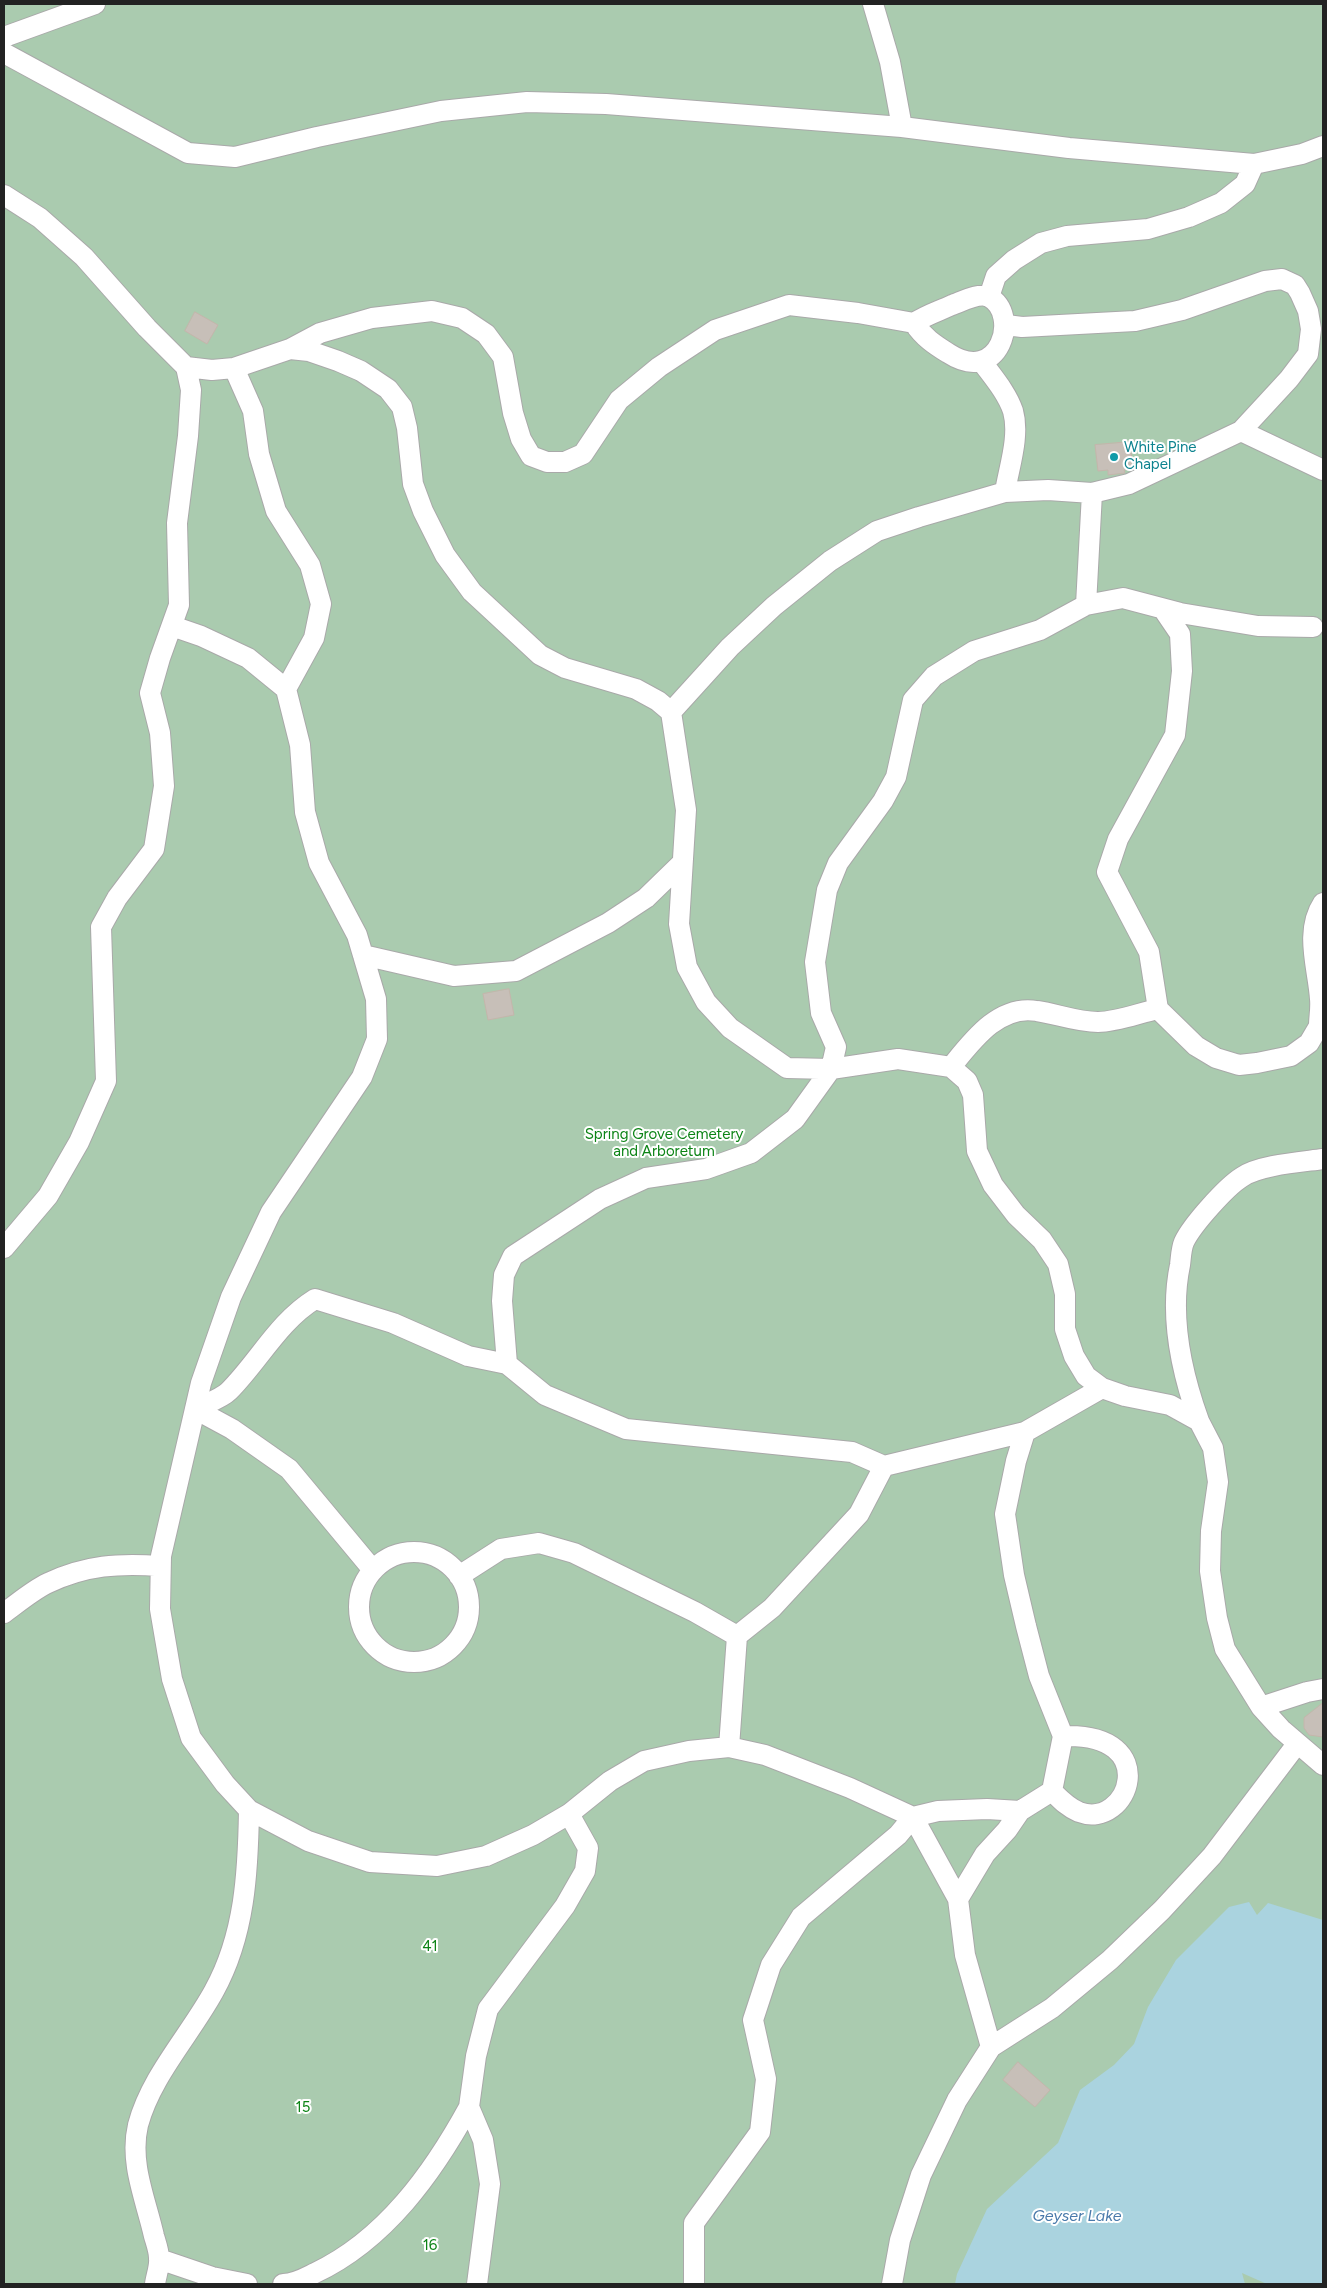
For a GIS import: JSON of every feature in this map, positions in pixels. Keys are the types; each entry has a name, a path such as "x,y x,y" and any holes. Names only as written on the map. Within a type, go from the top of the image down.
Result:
{"street":[{"path":"4,37 95,4"},
{"path":"873,4 890,62 902,127"},
{"path":"4,53 188,153 235,157 317,137 441,111 527,102 606,104 902,127 1069,148 1254,164 1302,154 1323,146"},
{"path":"989,297 996,276 1014,260 1041,242 1067,236 1148,229 1188,217 1221,203 1245,184 1254,164"},
{"path":"4,195 40,218 84,258 147,328 186,367 191,390 188,436 177,523 179,605 150,693 160,733 164,786 154,849 117,898 101,926 106,1081 79,1142 48,1196 4,1248"},
{"path":"671,712 730,647 774,606 830,561 877,532 919,516 1005,492 1048,490 1092,493 1129,484 1241,431 1289,379 1308,354 1311,329 1308,311 1295,285 1282,279 1265,281 1182,310 1135,321 1022,327 1006,325"},
{"path":"186,367 212,370 234,368 290,349 320,333 372,318 432,311 462,318 486,334 503,357 521,440 531,456 547,462 565,462 583,454 619,400 659,367 715,330 788,305 858,312 914,323 924,316 969,299 984,296 989,297 1002,313 1006,325 1002,339 993,354 982,362 972,364 957,359 929,341 919,332 914,323"},
{"path":"290,349 309,351 338,361 362,372 388,388 402,407 407,428 413,484 423,511 445,555 472,592 505,624 540,654 565,668 636,689 658,701 671,712 686,810 681,864 679,924 687,967 706,1002 730,1028 760,1051 787,1068 831,1069 898,1059 951,1067 967,1081 973,1095 977,1151 993,1185 1016,1215 1042,1240 1058,1264 1065,1294 1065,1329 1074,1356 1086,1376 1102,1388 1125,1396 1170,1405 1199,1421"},
{"path":"982,362 1001,388 1013,410 1016,429 1005,492"},
{"path":"234,368 253,411 258,454 276,511 310,565 321,604 314,638 286,689"},
{"path":"1241,431 1322,472"},
{"path":"1086,605 1092,493"},
{"path":"507,1364 502,1301 504,1275 512,1256 600,1199 646,1178 706,1169 751,1154 795,1118 831,1069 836,1046 821,1014 815,962 827,890 838,863 883,801 896,777 913,700 934,676 974,651 1040,630 1086,605 1123,598 1163,609 1258,626 1320,628"},
{"path":"1163,609 1180,634 1182,671 1175,735 1118,839 1107,872 1149,952 1158,1009 1196,1046 1216,1058 1239,1066 1291,1056 1308,1043 1321,1027 1320,998 1314,965 1314,934 1323,903"},
{"path":"172,626 201,636 248,658 286,689 300,745 305,812 319,863 357,935 376,999 377,1039 362,1077 271,1212 231,1297 201,1383 160,1566 161,1618 172,1679 190,1738 225,1784 249,1810 308,1841 370,1862 437,1866 486,1856 533,1835 569,1814 610,1781 644,1761 689,1751 729,1747 773,1758 850,1788 913,1816 938,1811 1020,1810"},
{"path":"362,955 454,976 516,971 608,923 646,898 681,864"},
{"path":"951,1067 989,1024 1013,1012 1034,1010 1079,1020 1099,1022 1158,1009"},
{"path":"1323,1159 1273,1166 1243,1176 1212,1204 1184,1242 1175,1288 1177,1330 1186,1384 1199,1421 1213,1448 1218,1482 1211,1530 1210,1571 1217,1618 1225,1649 1261,1707 1297,1744 1323,1765"},
{"path":"195,1409 228,1392 278,1330 304,1306 315,1299 393,1323 468,1356 507,1364 544,1395 626,1429 852,1452 884,1466 1025,1432 1102,1388"},
{"path":"195,1409 232,1428 289,1469 373,1570"},
{"path":"958,1899 985,1854 1007,1830 1020,1810 1052,1791 1064,1736 1048,1702 1026,1626 1014,1575 1005,1514 1016,1461 1025,1432"},
{"path":"729,1747 737,1636 772,1608 859,1514 884,1466"},
{"path":"459,1576 501,1549 539,1543 574,1553 695,1612 737,1636"},
{"path":"421,1552 438,1557 452,1567 459,1576 469,1598 469,1615 464,1632 454,1646 438,1658 420,1663 400,1661 383,1654 369,1640 360,1623 358,1604 363,1586 373,1570 387,1559 404,1553 421,1552"},
{"path":"4,1613 47,1584 89,1568 128,1564 160,1566"},
{"path":"1261,1707 1306,1692 1323,1689"},
{"path":"1052,1791 1066,1805 1080,1812 1099,1813 1112,1807 1123,1796 1129,1782 1127,1767 1121,1754 1110,1744 1095,1738 1064,1736"},
{"path":"892,2284 900,2240 921,2175 957,2100 992,2047 1052,2008 1110,1960 1162,1910 1212,1856 1297,1744"},
{"path":"154,2284 159,2259 134,2160 138,2126 151,2087 177,2051 215,1990 236,1940 245,1888 249,1810"},
{"path":"283,2284 292,2284 327,2267 365,2242 398,2212 435,2161 469,2107 476,2056 488,2009 566,1906 585,1871 588,1848 569,1814"},
{"path":"913,1816 958,1899 965,1956 992,2047"},
{"path":"694,2284 694,2223 760,2132 766,2079 753,2020 770,1965 801,1917 898,1836 913,1816"},
{"path":"469,2107 483,2140 490,2184 477,2284"},
{"path":"159,2259 205,2275 247,2284"}],"green space":[{"name":"Spring Grove Cemetery and Arboretum","path":"4,4 1323,4 1323,2284 4,2284"}],"water":[{"name":"Geyser Lake","path":"1249,1902 1257,1915 1268,1903 1323,1920 1323,2284 1267,2284 1242,2273 1245,2284 955,2284 957,2274 987,2209 1058,2143 1080,2090 1114,2065 1134,2044 1148,2007 1176,1960 1229,1907"}],"building":[{"path":"195,312 218,325 207,344 185,331"},
{"name":"White Pine Chapel","path":"1130,442 1133,469 1124,470 1125,473 1108,475 1108,470 1098,471 1095,445"},
{"path":"509,989 514,1015 488,1020 483,994"},
{"path":"1323,1703 1323,1737 1309,1735 1304,1728 1304,1718"},
{"path":"1018,2062 1050,2090 1035,2107 1003,2080"}],"place":[{"name":"White Pine Chapel","path":"1114,457"}],"park label":[{"name":"41","path":"430,1947"},
{"name":"15","path":"303,2108"},
{"name":"16","path":"430,2246"}]}
